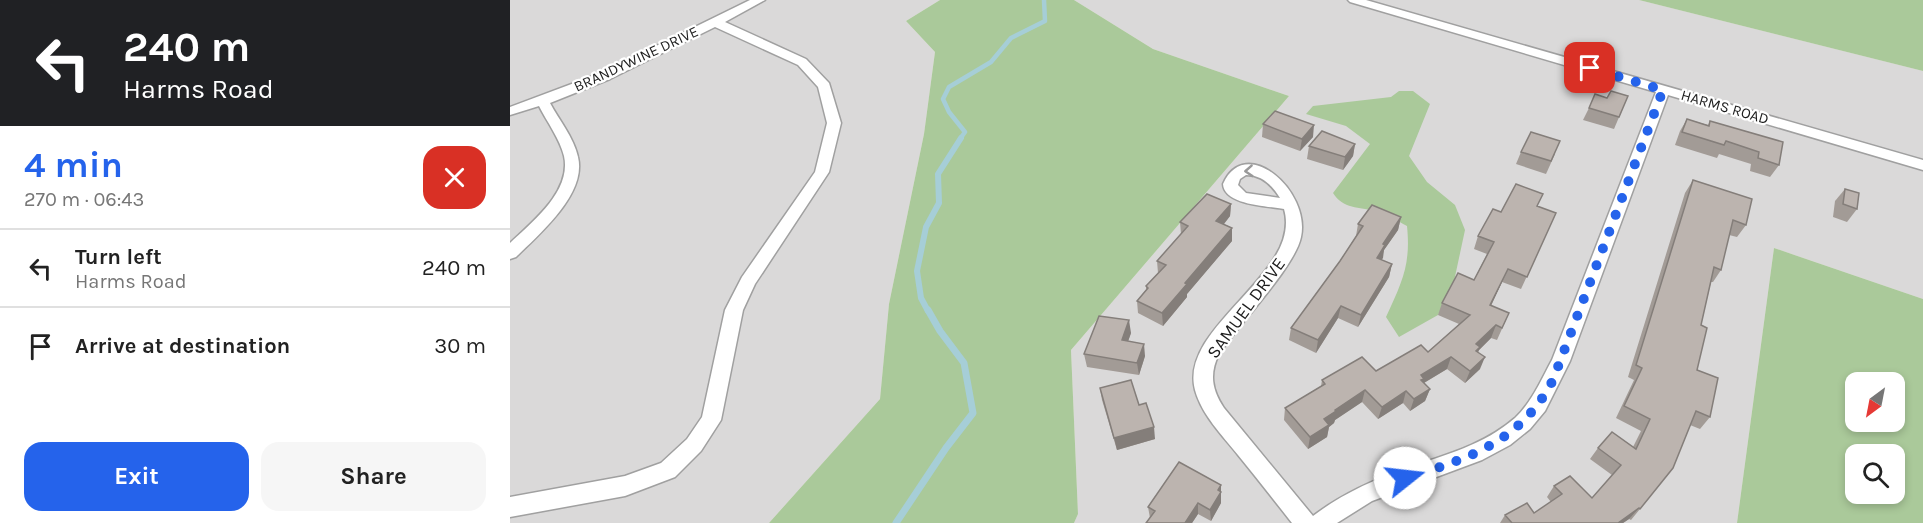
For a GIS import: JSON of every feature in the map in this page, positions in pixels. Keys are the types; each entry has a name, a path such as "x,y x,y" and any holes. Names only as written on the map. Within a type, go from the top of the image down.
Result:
{"street":[{"name":"BRANDYWINE DRIVE","path":"510,111 543,102 620,69 759,0"},
{"name":"HARMS ROAD","path":"1354,0 1923,165"},
{"path":"510,507 625,486 668,470 694,445 711,420 734,310 748,281 822,172 834,123 824,86 802,62 715,22"},
{"path":"1320,523 1361,496 1475,454 1503,439 1524,423 1538,405 1561,361 1663,90"},
{"path":"510,253 547,216 569,185 572,158 543,102"},
{"name":"SAMUEL DRIVE","path":"1291,205 1294,234 1287,252 1212,349 1203,371 1207,395 1217,414 1305,523"}],"shaded area":[{"path":"510,0 940,0 906,21 935,52 924,134 889,304 880,399 769,523 510,523"},
{"path":"1074,0 1639,0 1923,71 1923,299 1774,248 1737,523 1074,523 1078,514 1071,350 1289,96 1153,49"}],"green space":[{"path":"940,0 1074,0 1153,49 1289,96 1071,350 1078,514 1074,523 769,523 880,399 889,304 924,134 935,52 906,21"},
{"path":"1639,0 1923,0 1923,71"},
{"path":"1399,91 1413,91 1430,104 1409,156 1427,182 1455,205 1465,230 1453,286 1438,315 1399,337 1386,317 1404,273 1408,252 1407,226 1384,213 1347,205 1337,198 1333,193 1370,144 1346,126 1306,114 1313,106 1391,97"},
{"path":"1774,248 1923,299 1923,523 1737,523"}],"building":[{"path":"1611,91 1628,96 1619,117 1589,108 1595,94 1607,98"},
{"path":"1275,111 1314,125 1302,139 1263,124"},
{"path":"1687,119 1709,126 1710,121 1783,142 1779,165 1758,158 1759,152 1726,141 1724,145 1682,132"},
{"path":"1322,131 1355,144 1345,157 1309,146"},
{"path":"1531,132 1560,141 1551,161 1521,152"},
{"path":"1693,180 1752,199 1746,225 1733,220 1721,270 1714,267 1701,325 1707,328 1697,370 1718,378 1710,417 1696,411 1673,468 1640,509 1618,523 1512,523 1505,515 1527,503 1534,513 1562,494 1554,486 1570,476 1592,498 1621,465 1598,448 1612,432 1636,449 1650,419 1624,406 1642,368 1636,365"},
{"path":"1516,184 1543,194 1537,206 1556,213 1527,277 1508,269 1490,305 1509,313 1502,328 1496,325 1476,344 1480,347 1476,351 1485,357 1470,371 1451,357 1421,375 1424,379 1421,380 1430,389 1414,399 1406,391 1382,407 1365,390 1324,419 1329,425 1310,437 1285,408 1325,384 1322,380 1362,357 1376,371 1421,345 1428,352 1470,315 1442,303 1458,273 1474,280 1494,242 1478,236 1493,209 1501,212"},
{"path":"1845,189 1859,193 1857,209 1843,204"},
{"path":"1207,194 1231,204 1216,221 1232,228 1162,313 1137,301 1148,288 1146,286 1166,265 1157,261 1188,226 1180,222"},
{"path":"1372,205 1401,217 1383,244 1385,245 1377,258 1392,264 1361,315 1341,306 1318,340 1291,328 1340,261 1363,226 1358,224"},
{"path":"1099,316 1129,320 1122,340 1144,344 1137,363 1084,354"},
{"path":"1131,380 1139,405 1146,403 1154,427 1114,438 1100,388"},
{"path":"1179,462 1221,485 1218,490 1221,492 1210,510 1198,503 1185,523 1146,523 1155,511 1148,507"}],"waterway":[{"path":"960,139 965,132 949,112 943,99 949,87 991,62 1011,38 1045,21 1044,0"},
{"path":"928,311 921,298 917,271 926,227 939,203 938,174 961,138"},
{"path":"896,523 946,448 973,413 964,363 940,331 928,310"}],"route":[{"path":"1405,478 1446,466 1503,439 1524,423 1546,394 1553,380 1663,90 1590,68"}]}
